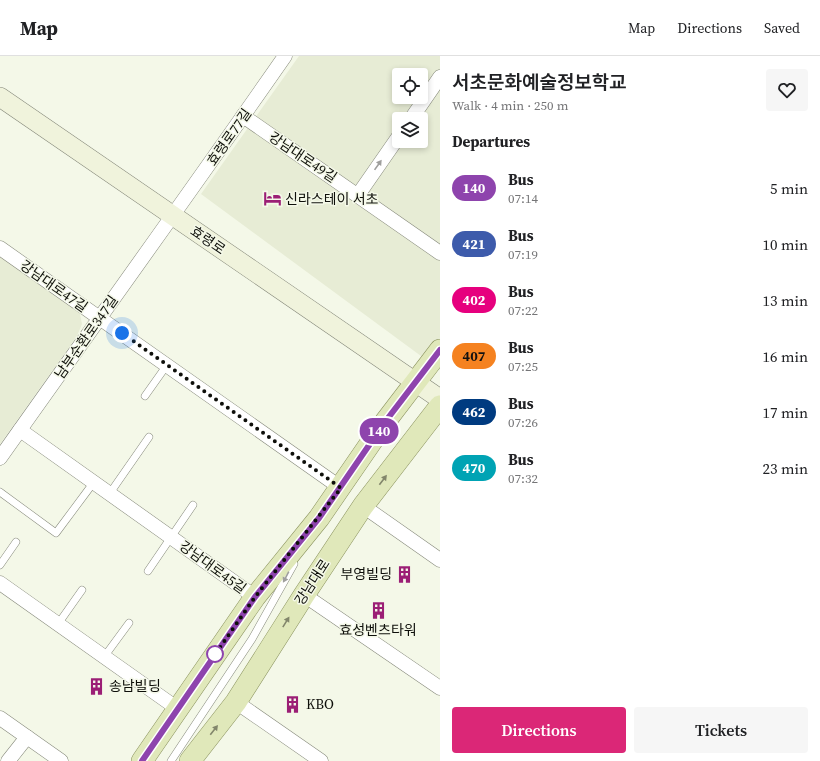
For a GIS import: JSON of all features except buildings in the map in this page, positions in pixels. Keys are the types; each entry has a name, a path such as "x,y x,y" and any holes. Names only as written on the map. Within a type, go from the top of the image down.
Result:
{"main road":[{"name":"효령로","path":"0,97 440,400"},
{"path":"142,761 255,597 319,518 385,422 440,350"},
{"name":"강남대로","path":"190,761 236,702 304,594 363,506 440,406"}],"street":[{"name":"효령로77길","path":"173,217 285,56"},
{"path":"416,112 440,77"},
{"name":"강남대로49길","path":"243,116 440,253"},
{"path":"358,195 392,146"},
{"name":"남부순환로347길","path":"0,458 99,317 173,217"},
{"name":"강남대로47길","path":"0,248 341,488"},
{"name":"강남대로45길","path":"20,430 172,536 255,597"},
{"path":"363,506 440,560"},
{"path":"0,583 178,709"},
{"path":"304,594 440,688"},
{"path":"236,702 321,761"},
{"path":"0,718 61,761"},
{"path":"8,761 27,737"}],"lane":[{"path":"145,396 167,365"},
{"path":"110,493 149,437"},
{"path":"0,492 56,533 94,482"},
{"name":"강남대로45길","path":"148,572 193,505"},
{"path":"171,761 252,639 319,518"},
{"path":"0,565 16,542"},
{"path":"58,624 82,590"},
{"path":"104,657 129,623"}],"shaded area":[{"path":"299,56 440,56 440,370 201,194"},
{"path":"0,255 75,306 80,314 82,324 77,336 0,444"}],"bus line":[{"name":"140","path":"142,761 255,597 319,518 385,422 440,350"}],"place":[{"name":"신라스테이 서초","path":"272,199"},
{"name":"부영빌딩","path":"405,574"},
{"name":"효성벤츠타워","path":"378,610"},
{"name":"송남빌딩","path":"96,686"},
{"name":"KBO","path":"293,704"}],"route":[{"path":"122,333 341,488 319,518 255,597 212,659 215,654"}]}
